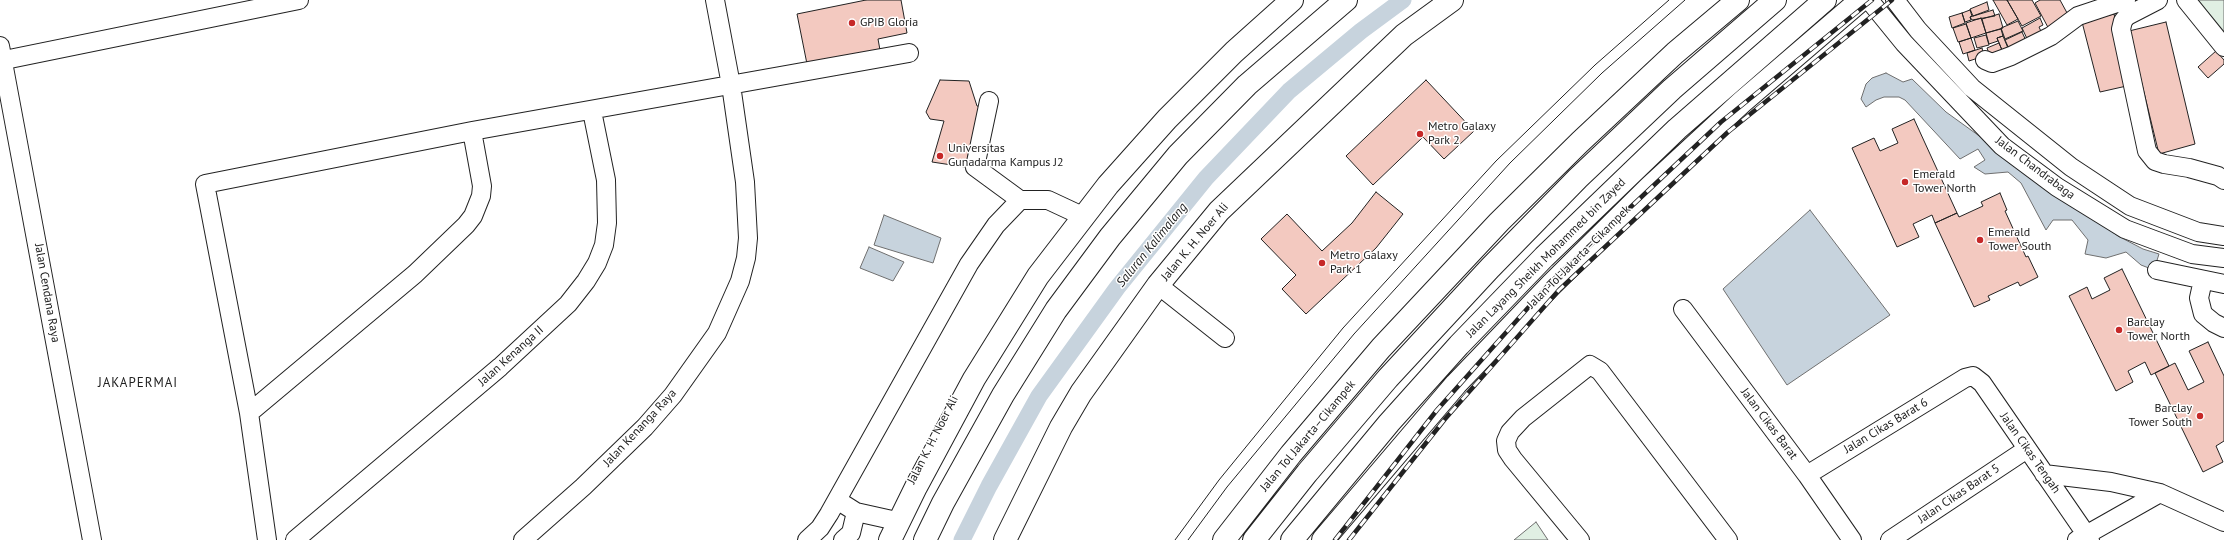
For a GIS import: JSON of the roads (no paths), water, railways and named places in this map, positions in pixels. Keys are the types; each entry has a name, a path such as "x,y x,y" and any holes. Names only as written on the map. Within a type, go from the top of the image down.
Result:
{"main road":[{"name":"Jalan K. H. Noer Ali","path":"882,540 891,530 942,420 993,333 1034,272 1078,214 1164,115 1229,52 1286,0"},
{"path":"891,530 974,379 1038,276 1108,185 1167,119 1234,52 1292,0"},
{"path":"925,540 943,503 1002,395 1056,310 1110,237 1178,156 1247,85 1346,0"},
{"name":"Jalan K. H. Noer Ali","path":"1005,540 1061,427 1081,393 1158,286 1219,210 1404,35 1452,0"},
{"name":"Jalan Tol Jakarta–Cikampek","path":"1224,540 1291,454 1381,348 1499,222 1580,142 1675,53 1738,0"},
{"path":"1254,540 1307,473 1388,378 1490,268 1578,178 1661,100 1775,0"},
{"name":"Jalan Layang Sheikh Mohammed bin Zayed","path":"1292,540 1389,423 1459,346 1544,257 1677,128 1825,0"},
{"name":"Jalan Tol Jakarta–Cikampek","path":"1323,540 1456,384 1551,284 1650,186 1742,102 1860,0"}],"street":[{"path":"1,56 299,0"},
{"name":"Jalan Kenanga Raya","path":"523,540 583,487 645,427 664,406 696,365 717,333 731,303 746,258 748,238 745,182 731,85 715,0"},
{"name":"Jalan Chandrabaga","path":"1870,0 1904,43 2002,146 2057,187 2125,229 2192,254 2224,258"},
{"name":"Jalan Chandrabaga","path":"1895,0 1918,30 1972,88 2071,167 2130,206 2198,232 2224,236"},
{"path":"1985,60 1992,63 2011,56 2051,36 2078,16 2126,0"},
{"path":"2158,0 2128,16 2123,21 2121,29 2148,151 2150,156 2160,163 2189,168 2218,176 2224,180"},
{"path":"2186,0 2224,46"},
{"path":"267,540 249,413 205,184 472,131 592,111 909,53"},
{"name":"Jalan Cendana Raya","path":"1,56 92,540"},
{"path":"989,101 975,168 1020,200 1048,200 1078,214"},
{"name":"Jalan Kenanga II","path":"295,540 500,367 568,304 586,281 597,263 604,245 607,223 606,180 592,111"},
{"path":"249,413 415,274 466,225 473,216 481,196 482,186 472,131"},
{"path":"807,540 820,528 837,500 969,264 996,225 1020,200"},
{"path":"2157,270 2224,284"},
{"path":"2203,280 2199,298 2203,314 2214,323 2224,328"},
{"path":"1158,286 1225,338"},
{"name":"Jalan Cikas Barat","path":"1683,309 1807,475 1852,540"},
{"path":"1580,540 1513,459 1507,450 1506,441 1510,432 1523,418 1590,365 1600,371 1728,540"},
{"name":"Jalan Cikas Tengah","path":"1965,378 1971,376 1979,380 2044,474 2084,538"},
{"name":"Jalan Cikas Barat 6","path":"1807,475 1965,378"},
{"name":"Jalan Cikas Barat 5","path":"1890,540 2027,449"},
{"path":"2044,474 2111,482 2160,493 2224,522"},
{"path":"2084,538 2160,493"},
{"path":"837,500 856,512 891,530"},
{"path":"847,536 856,512"}],"waterway":[{"name":"Saluran Kalimalang","path":"962,540 989,486 1039,396 1117,288 1206,178 1289,91 1361,31 1403,0"}],"tram line":[{"path":"1175,540 1219,480 1343,328 1496,161 1595,65 1669,0"},
{"path":"1188,540 1227,487 1354,334 1510,163 1602,73 1685,0"}],"railway":[{"path":"1335,540 1437,410 1551,282 1721,122 1872,0"},
{"path":"1349,540 1445,419 1559,290 1728,132 1892,0"}],"place":[{"name":"GPIB Gloria","path":"852,23"},
{"name":"Metro Galaxy Park 2","path":"1420,134"},
{"name":"Universitas Gunadarma Kampus J2","path":"940,156"},
{"name":"Emerald Tower North","path":"1905,182"},
{"name":"Emerald Tower South","path":"1980,240"},
{"name":"Metro Galaxy Park 1","path":"1322,263"},
{"name":"Barclay Tower North","path":"2119,330"},
{"name":"Barclay Tower South","path":"2200,416"}],"district":[{"name":"JAKAPERMAI","path":"138,383"}]}
